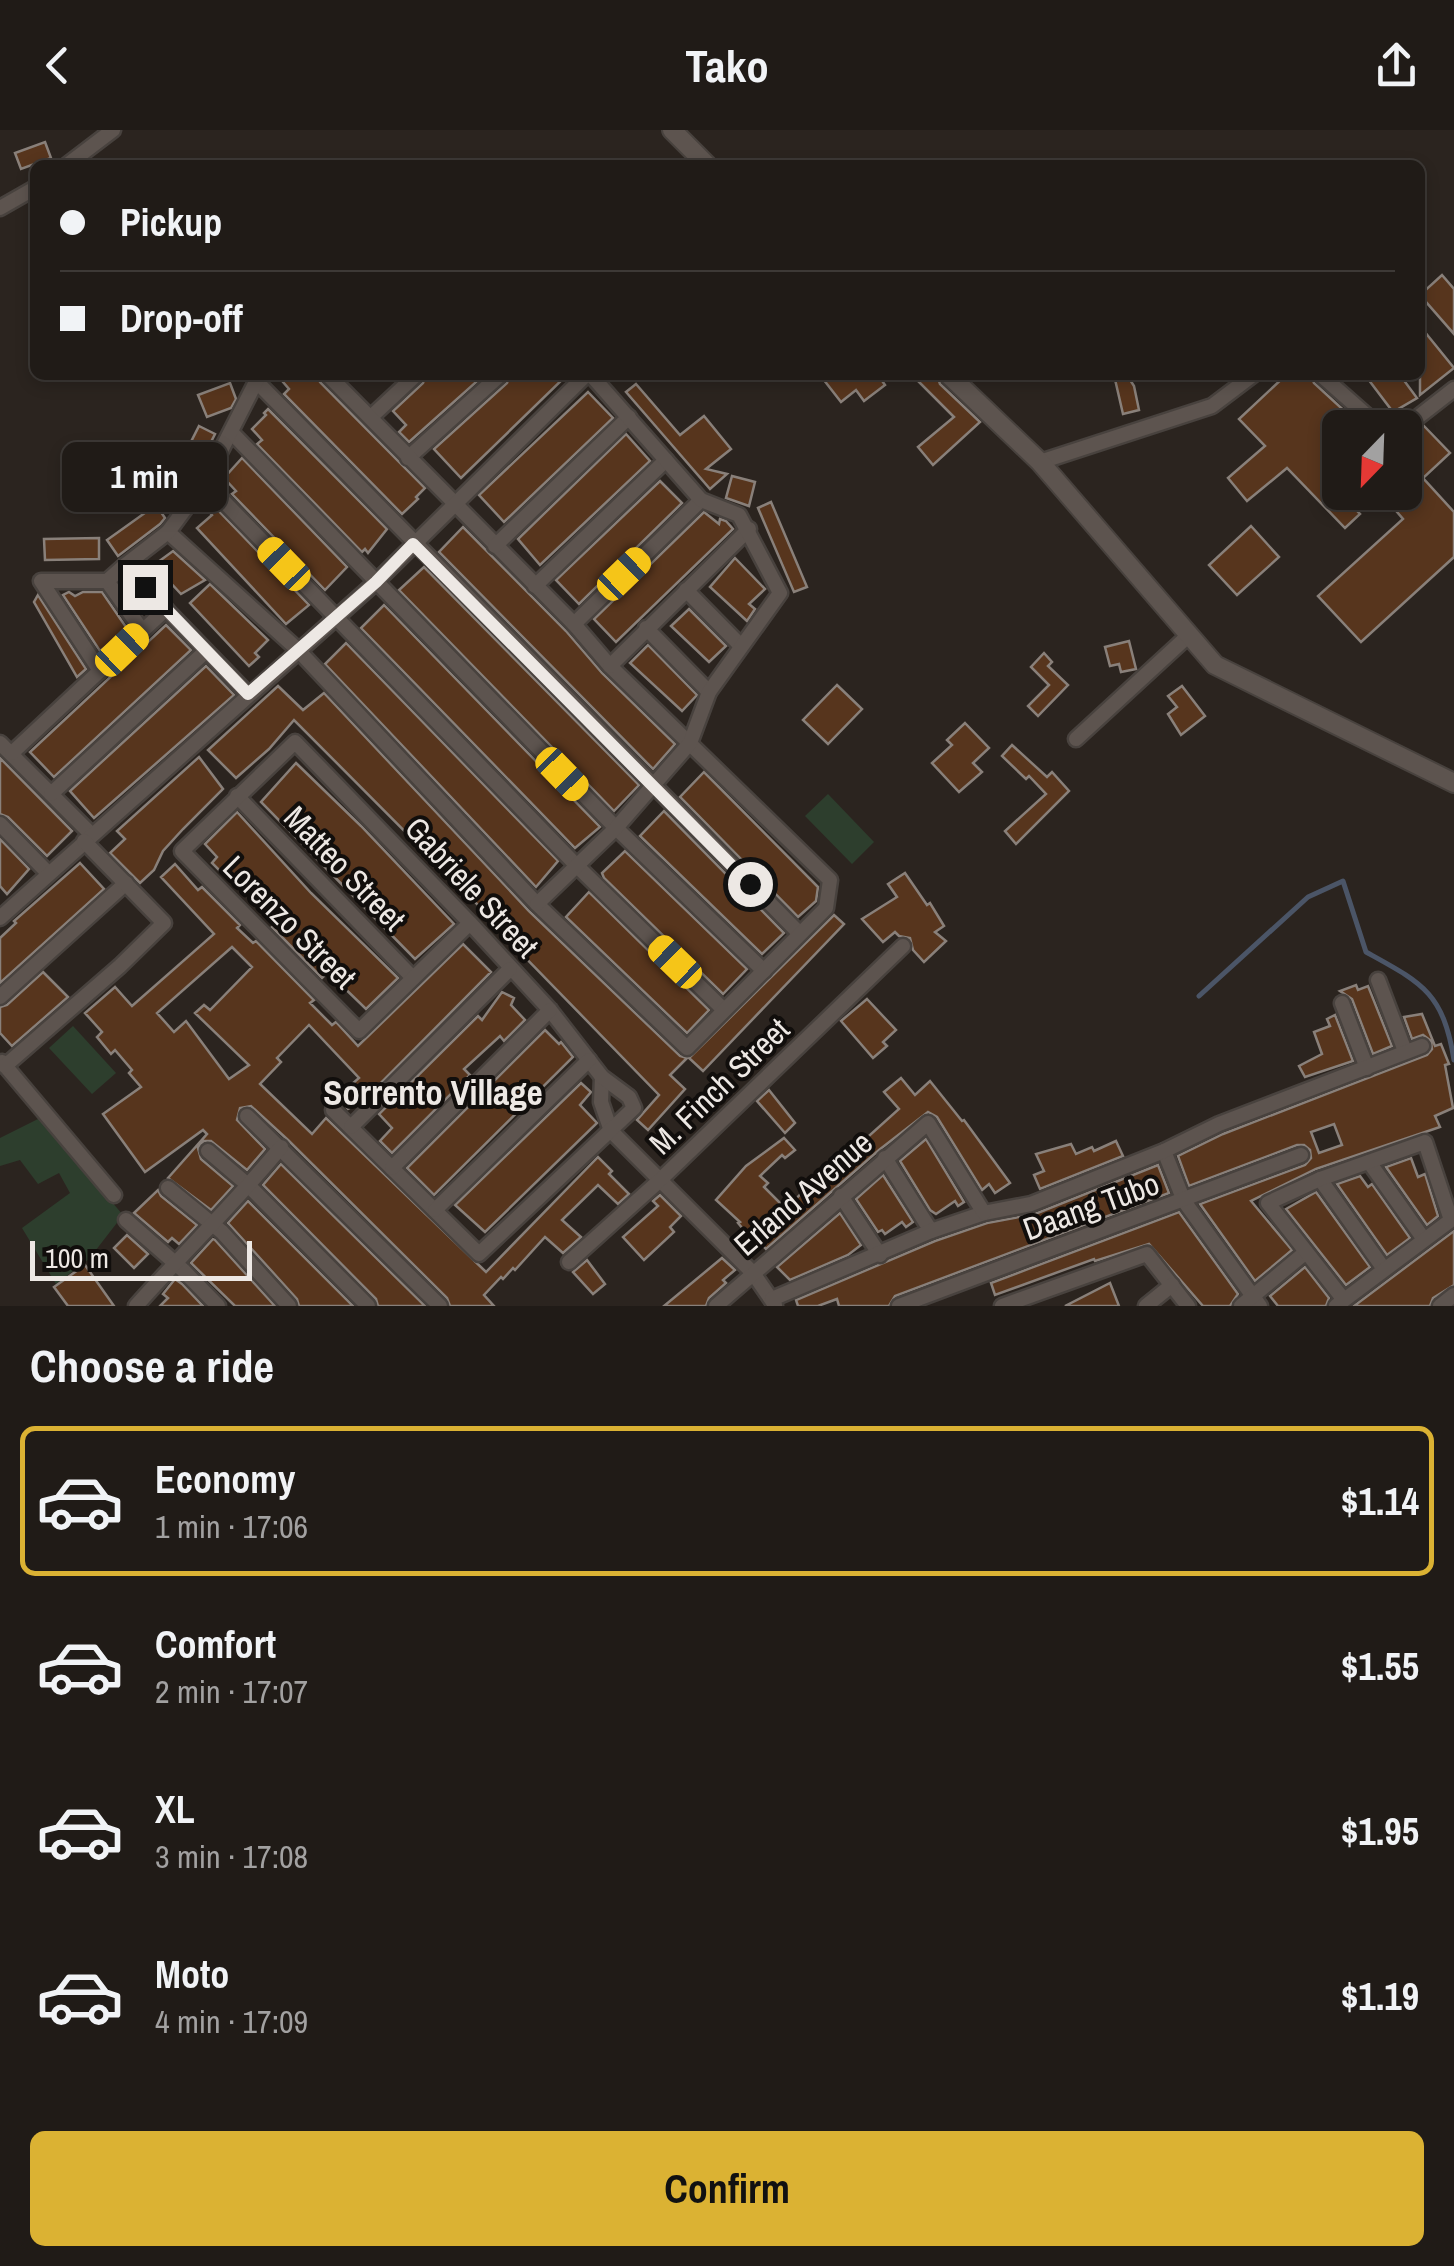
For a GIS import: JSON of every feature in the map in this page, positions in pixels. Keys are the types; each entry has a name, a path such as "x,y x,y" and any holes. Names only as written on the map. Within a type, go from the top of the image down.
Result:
{"street":[{"path":"74,160 113,130"},
{"path":"672,130 702,160"},
{"path":"0,208 30,191"},
{"path":"100,671 41,581 107,581 168,532 205,482 256,380"},
{"path":"260,380 413,544 798,933"},
{"path":"168,532 298,649 536,904 687,1048 826,908 830,880 610,666 574,624 454,506 335,380"},
{"path":"372,417 411,380"},
{"path":"408,458 494,380"},
{"path":"2,912 376,582 583,380"},
{"path":"536,904 616,828 690,743 709,692 780,593 739,515 701,500 593,380"},
{"path":"954,380 1040,462 1215,665 1454,783"},
{"path":"1040,462 1212,406 1247,380"},
{"path":"1327,380 1361,410"},
{"path":"1422,414 1454,388"},
{"path":"495,546 629,417"},
{"path":"232,433 616,828 764,971"},
{"path":"535,586 666,460"},
{"path":"205,482 576,866 724,1010"},
{"path":"574,624 701,500"},
{"path":"610,666 748,530"},
{"path":"124,566 248,694"},
{"path":"107,581 142,630"},
{"path":"686,590 740,645"},
{"path":"114,1195 3,1063 120,966 164,923 6,748 100,671 166,609"},
{"path":"646,628 709,692"},
{"path":"1076,740 1189,635"},
{"path":"51,794 206,651"},
{"name":"Gabriele Street","path":"237,796 296,742 550,1010 602,1077 625,1093 633,1110 613,1133"},
{"name":"Lorenzo Street","path":"237,796 182,851 359,1031 413,978"},
{"name":"Matteo Street","path":"237,796 413,978"},
{"path":"0,824 48,873"},
{"path":"0,997 126,884"},
{"path":"413,978 470,923"},
{"name":"M. Finch Street","path":"569,1262 659,1181 903,946"},
{"path":"350,1127 510,969"},
{"path":"1378,980 1404,1051"},
{"path":"1342,1003 1367,1068"},
{"path":"392,1168 550,1010"},
{"path":"602,1077 601,1102 613,1133 754,1274 774,1302 931,1231 1031,1204 1164,1151 1219,1124 1422,1046"},
{"path":"436,1210 589,1060"},
{"path":"333,1110 480,1254 613,1133"},
{"path":"247,1116 440,1306"},
{"name":"Erland Avenue","path":"716,1306 928,1123 984,1214"},
{"path":"1425,1142 1451,1220 1340,1303 1268,1203 1369,1162 1425,1142"},
{"path":"136,1306 281,1147"},
{"path":"208,1151 249,1186 368,1306"},
{"path":"1164,1151 1184,1201 1251,1303 1306,1252"},
{"name":"Daang Tubo","path":"899,1306 1301,1155"},
{"path":"886,1158 931,1231"},
{"path":"1369,1162 1423,1238"},
{"path":"1320,1179 1384,1270"},
{"path":"168,1188 210,1222 289,1306"},
{"path":"842,1196 880,1256"},
{"path":"126,1220 218,1306"},
{"path":"1002,1306 1147,1254 1188,1306"},
{"path":"1146,1306 1172,1285"},
{"path":"1440,1306 1454,1295"}],"green space":[{"path":"828,794 874,842 852,864 805,816"},
{"path":"73,1026 116,1073 92,1094 49,1048"},
{"path":"40,1118 123,1215 89,1259 56,1284 22,1228 70,1193 59,1173 38,1184 20,1160 0,1166 0,1138"}],"building":[{"path":"45,142 51,158 30,160 30,166 21,169 15,153"},
{"path":"1442,275 1454,289 1454,334 1425,301 1425,290"},
{"path":"1425,332 1454,368 1420,395 1420,380 1425,380"},
{"path":"281,380 319,380 425,488 418,499 402,514 284,394 289,389"},
{"path":"478,380 409,442 399,432 406,425 393,411 423,383"},
{"path":"562,380 461,478 434,449 507,383"},
{"path":"824,380 882,380 885,385 864,401 856,390 841,402"},
{"path":"917,380 939,380 980,422 933,465 918,447 954,417"},
{"path":"1115,380 1130,380 1134,386 1139,410 1123,414"},
{"path":"1281,380 1313,380 1343,410 1322,410 1322,504 1287,468 1247,501 1228,478 1265,446 1239,419"},
{"path":"1369,380 1404,380 1417,398 1391,410"},
{"path":"230,383 236,399 231,408 207,417 198,395"},
{"path":"636,384 680,435 704,416 731,449 706,469 727,474 710,489 626,392"},
{"path":"588,392 613,418 504,522 479,495"},
{"path":"268,409 387,529 368,553 365,549 362,552 257,444 262,440 252,429"},
{"path":"199,426 215,434 176,504 163,497"},
{"path":"1422,427 1450,453 1423,478 1454,512 1454,557 1361,642 1318,596 1403,519 1395,510 1422,510"},
{"path":"626,434 650,461 540,565 518,539"},
{"path":"242,458 347,567 325,590 232,494 236,491 224,478"},
{"path":"732,476 755,482 749,506 726,498"},
{"path":"660,481 682,503 579,604 556,580"},
{"path":"771,502 807,587 794,592 758,508"},
{"path":"156,505 165,518 118,556 107,540"},
{"path":"214,506 309,605 286,624 197,528 212,515 208,510"},
{"path":"1328,510 1356,510 1360,514 1345,528"},
{"path":"704,512 719,524 720,519 726,521 733,529 616,642 594,619"},
{"path":"1251,526 1279,557 1237,595 1209,565"},
{"path":"463,527 675,744 653,769 439,552"},
{"path":"99,538 99,559 45,560 44,539"},
{"path":"173,551 205,580 181,594 154,565"},
{"path":"735,558 765,589 749,604 755,609 747,621 710,587"},
{"path":"424,567 639,785 614,811 399,590"},
{"path":"210,584 268,640 249,666 190,603"},
{"path":"69,592 75,596 102,592 128,630 100,651 63,595"},
{"path":"38,595 86,669 77,677 34,602"},
{"path":"384,605 600,827 575,848 361,628"},
{"path":"689,609 726,646 709,662 671,626"},
{"path":"166,625 191,650 54,777 30,752"},
{"path":"1129,641 1136,669 1121,672 1119,664 1110,666 1105,647"},
{"path":"346,643 558,861 536,887 325,664"},
{"path":"648,645 697,695 682,711 630,663"},
{"path":"1044,653 1052,662 1048,666 1068,685 1038,716 1028,706 1049,685 1031,667"},
{"path":"206,666 234,695 94,818 70,791"},
{"path":"837,685 862,709 828,744 803,720"},
{"path":"278,686 303,710 324,693 529,911 680,1056 687,1058 670,1075 685,1089 648,1130 637,1120 659,1095 520,952 523,947 519,950 510,942 493,920 294,720 236,778 208,750"},
{"path":"1182,686 1205,716 1181,735 1168,714 1177,707 1168,696"},
{"path":"965,723 989,748 973,763 982,772 959,792 932,763 952,745 947,740"},
{"path":"1012,745 1047,777 1052,772 1069,791 1016,844 1005,831 1046,794 1002,756"},
{"path":"199,757 223,789 163,851 154,870 140,883 110,853 125,839 117,831"},
{"path":"0,758 72,831 47,856 8,817 0,814"},
{"path":"296,763 454,924 415,959 261,802"},
{"path":"704,772 818,887 816,901 798,917 680,797"},
{"path":"664,811 784,933 762,954 640,836"},
{"path":"237,812 311,893 398,978 366,1009 328,972 322,978 272,927 279,921 262,902 228,871 224,875 212,863 217,857 205,844"},
{"path":"0,839 29,869 7,894 0,886"},
{"path":"625,851 747,969 723,994 604,878 602,873"},
{"path":"80,863 104,889 0,983 0,938"},
{"path":"175,864 198,890 202,887 240,925 237,928 253,943 256,941 314,1000 310,1003 332,1025 336,1022 358,1046 463,944 491,972 365,1099 348,1109 337,1097 359,1078 309,1025 277,1058 281,1062 260,1084 312,1134 326,1118 486,1272 598,1157 629,1194 618,1204 598,1185 562,1220 581,1237 563,1253 545,1237 515,1270 501,1277 484,1295 494,1306 450,1306 447,1298 251,1106 240,1108 237,1120 265,1149 247,1170 211,1141 204,1141 198,1148 201,1159 233,1186 211,1210 168,1178 207,1134 203,1130 145,1172 103,1114 141,1087 115,1050 111,1054 97,1037 102,1032 85,1013 115,987 132,1006 214,934 161,877","holes":["232,947 252,967 210,1010 204,1005 195,1013 249,1065 229,1079 186,1021 174,1032 157,1013"]},
{"path":"905,873 944,926 935,932 946,941 924,962 913,950 910,938 895,932 883,942 862,919 897,897 888,884"},
{"path":"589,892 709,1010 687,1033 566,917"},
{"path":"834,915 844,924 703,1071 689,1058"},
{"path":"43,972 68,997 12,1046 0,1033 0,1007"},
{"path":"1356,985 1358,990 1368,986 1392,1046 1373,1054 1352,999 1340,991"},
{"path":"502,992 514,998 511,1005 525,1020 504,1041 500,1036 464,1069 470,1075 392,1153 380,1141 392,1128 379,1114 478,1016 482,1020"},
{"path":"867,999 896,1030 883,1042 887,1046 873,1058 841,1021"},
{"path":"1422,1014 1435,1046 1441,1044 1449,1064 1445,1065 1453,1108 1435,1116 1440,1127 1316,1169 1251,1201 1292,1250 1255,1281 1200,1204 1305,1165 1311,1158 1310,1150 1297,1145 1189,1186 1178,1156 1223,1134 1427,1055 1432,1049 1431,1041 1423,1035 1412,1039 1404,1017","holes":["1334,1124 1342,1145 1319,1153 1311,1132"]},
{"path":"1335,1015 1353,1061 1305,1077 1299,1066 1322,1054 1314,1032 1330,1026 1327,1019"},
{"path":"545,1030 573,1057 434,1195 407,1168"},
{"path":"901,1078 915,1095 930,1081 1010,1183 995,1193 989,1184 982,1190 937,1117 928,1112 766,1249 716,1200 746,1166 784,1138 795,1150 785,1158 782,1155 760,1176 768,1183 764,1187 784,1207 790,1205 816,1178 840,1162 899,1109 884,1092"},
{"path":"581,1083 591,1092 580,1105 597,1123 485,1232 455,1205"},
{"path":"769,1090 795,1123 785,1133 757,1101"},
{"path":"926,1139 964,1202 958,1206 955,1201 936,1214 900,1161"},
{"path":"1116,1141 1123,1156 1040,1189 1034,1175 1044,1171 1036,1154 1071,1144 1076,1154"},
{"path":"1411,1158 1418,1177 1425,1174 1438,1216 1427,1225 1386,1167"},
{"path":"281,1164 425,1306 378,1306 376,1299 263,1185"},
{"path":"1158,1165 1169,1193 895,1296 889,1306 839,1306 837,1299 818,1306 798,1306 796,1300 935,1241 987,1223 1035,1214"},
{"path":"883,1175 913,1222 906,1227 902,1222 885,1234 882,1230 878,1232 856,1199"},
{"path":"1360,1176 1368,1187 1372,1184 1410,1238 1387,1255 1337,1184"},
{"path":"158,1190 197,1225 179,1244 172,1238 168,1242 134,1213"},
{"path":"1316,1192 1370,1267 1346,1285 1286,1209"},
{"path":"660,1195 681,1216 670,1227 674,1232 644,1260 623,1237 658,1206 653,1201"},
{"path":"248,1201 353,1306 299,1306 297,1299 228,1223"},
{"path":"1179,1212 1238,1294 1230,1306 1203,1306 1149,1244 1094,1259 995,1295 991,1283"},
{"path":"840,1213 861,1245 848,1255 790,1280 777,1267"},
{"path":"1454,1231 1454,1285 1433,1298 1430,1306 1354,1306"},
{"path":"127,1235 148,1254 134,1268 114,1248"},
{"path":"213,1239 275,1306 235,1306 191,1263"},
{"path":"722,1258 735,1270 723,1280 726,1283 706,1306 664,1306"},
{"path":"587,1260 605,1284 593,1294 573,1272"},
{"path":"85,1265 114,1306 68,1306 54,1287"},
{"path":"1305,1267 1329,1298 1326,1306 1278,1306 1270,1296"},
{"path":"175,1279 203,1306 160,1306 168,1298 163,1294"},
{"path":"1110,1283 1119,1306 1065,1306"}],"waterway":[{"path":"1199,996 1308,897 1343,881 1366,952 1402,972 1427,992 1443,1019 1454,1060"}],"district":[{"name":"Sorrento Village","path":"433,1092"}],"route":[{"path":"145,587 248,694 376,582 413,544 750,884"}]}
